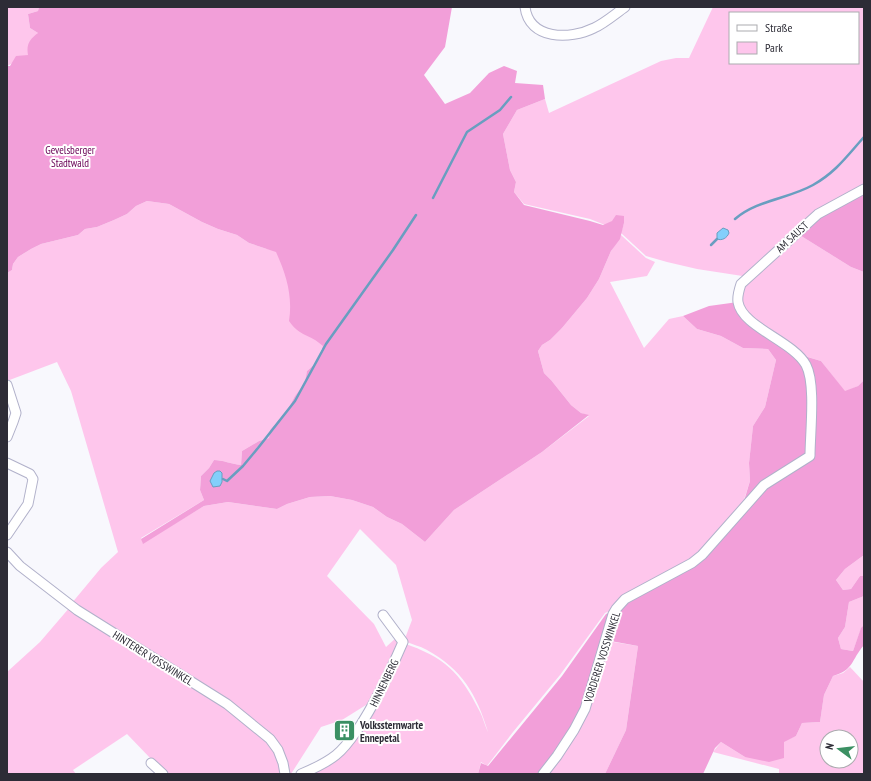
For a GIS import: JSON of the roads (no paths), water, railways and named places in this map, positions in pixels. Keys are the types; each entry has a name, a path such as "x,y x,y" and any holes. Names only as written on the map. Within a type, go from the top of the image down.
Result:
{"street":[{"path":"525,7 526,15 538,30 556,35 572,35 595,28 625,7"},
{"name":"AM SAUST","path":"810,456 812,383 806,365 796,352 746,317 738,302 739,291 741,284 818,214 864,189"},
{"path":"7,385 16,413 7,436"},
{"name":"VORDERER VOSSWINKEL","path":"542,774 561,750 585,709 614,614 619,605 625,599 697,559 740,514 764,485 810,456"},
{"path":"7,463 30,474 33,479 28,504 7,535"},
{"name":"HINTERER VOSSWINKEL","path":"7,552 20,566 77,610 226,704 270,739 278,750 285,774"},
{"name":"HINNENBERG","path":"301,774 314,769 336,755 347,744 369,713 386,681 403,642 383,615"},
{"path":"152,763 162,774"}],"water":[{"path":"723,228 728,230 729,233 726,238 719,240 717,239 717,233"},
{"path":"217,471 222,473 222,482 220,486 213,487 210,481 214,473"}],"waterway":[{"path":"433,198 467,132 500,110 511,97"},
{"path":"735,219 753,208 803,190 821,180 841,163 864,137"},
{"path":"223,479 227,481 243,466 295,401 326,344 416,215"},
{"path":"711,245 717,239"}],"place":[{"name":"Volkssternwarte Ennepetal","path":"344,731"}],"park label":[{"name":"Gevelsberger Stadtwald","path":"70,156"}]}
